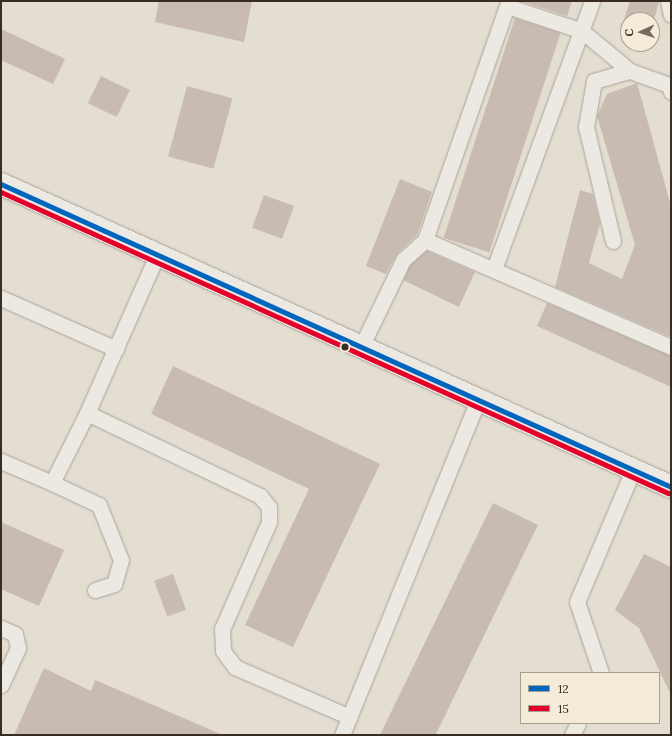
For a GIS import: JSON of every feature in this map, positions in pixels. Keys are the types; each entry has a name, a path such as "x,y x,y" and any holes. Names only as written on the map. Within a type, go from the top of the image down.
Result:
{"street":[{"path":"1,184 671,487"}],"lane":[{"path":"494,269 592,1"},
{"path":"668,1 671,15"},
{"path":"361,347 402,260 425,240 507,6 582,31 630,71 670,87"},
{"path":"613,240 586,127 594,81 630,71"},
{"path":"425,240 671,347"},
{"path":"52,483 87,413 157,255"},
{"path":"1,298 116,349"},
{"path":"342,735 478,400"},
{"path":"87,413 260,496 269,507 269,522 222,630 223,652 235,667 350,717"},
{"path":"1,461 99,505 121,560 114,584 95,590"},
{"path":"601,672 577,602 633,470"},
{"path":"1,628 15,634 18,648 1,685"},
{"path":"572,735 578,724"}],"building":[{"path":"159,1 252,1 244,42 155,22"},
{"path":"521,1 572,1 567,16"},
{"path":"630,1 659,1 656,12 627,12"},
{"path":"515,18 561,33 489,253 444,238"},
{"path":"1,29 65,59 53,84 1,60"},
{"path":"101,76 130,90 117,117 88,103"},
{"path":"637,83 671,206 671,337 555,287 580,190 593,194 600,224 589,263 622,279 635,245 597,116 607,94"},
{"path":"187,86 232,98 214,169 168,157"},
{"path":"400,179 432,192 417,235 397,254 386,274 366,266"},
{"path":"264,195 294,206 282,239 252,228"},
{"path":"427,251 475,272 459,307 403,280 410,265"},
{"path":"547,303 671,356 671,387 537,326"},
{"path":"173,366 380,464 293,647 245,625 309,489 151,414"},
{"path":"493,503 538,525 435,735 380,734"},
{"path":"1,522 64,550 39,606 1,589"},
{"path":"644,554 671,567 671,695 639,628 615,610"},
{"path":"173,574 186,610 167,617 154,581"},
{"path":"44,668 91,691 95,680 223,735 14,735"}],"transit line":[{"name":"12","path":"1,184 671,487"},
{"name":"15","path":"1,192 668,493"}]}
